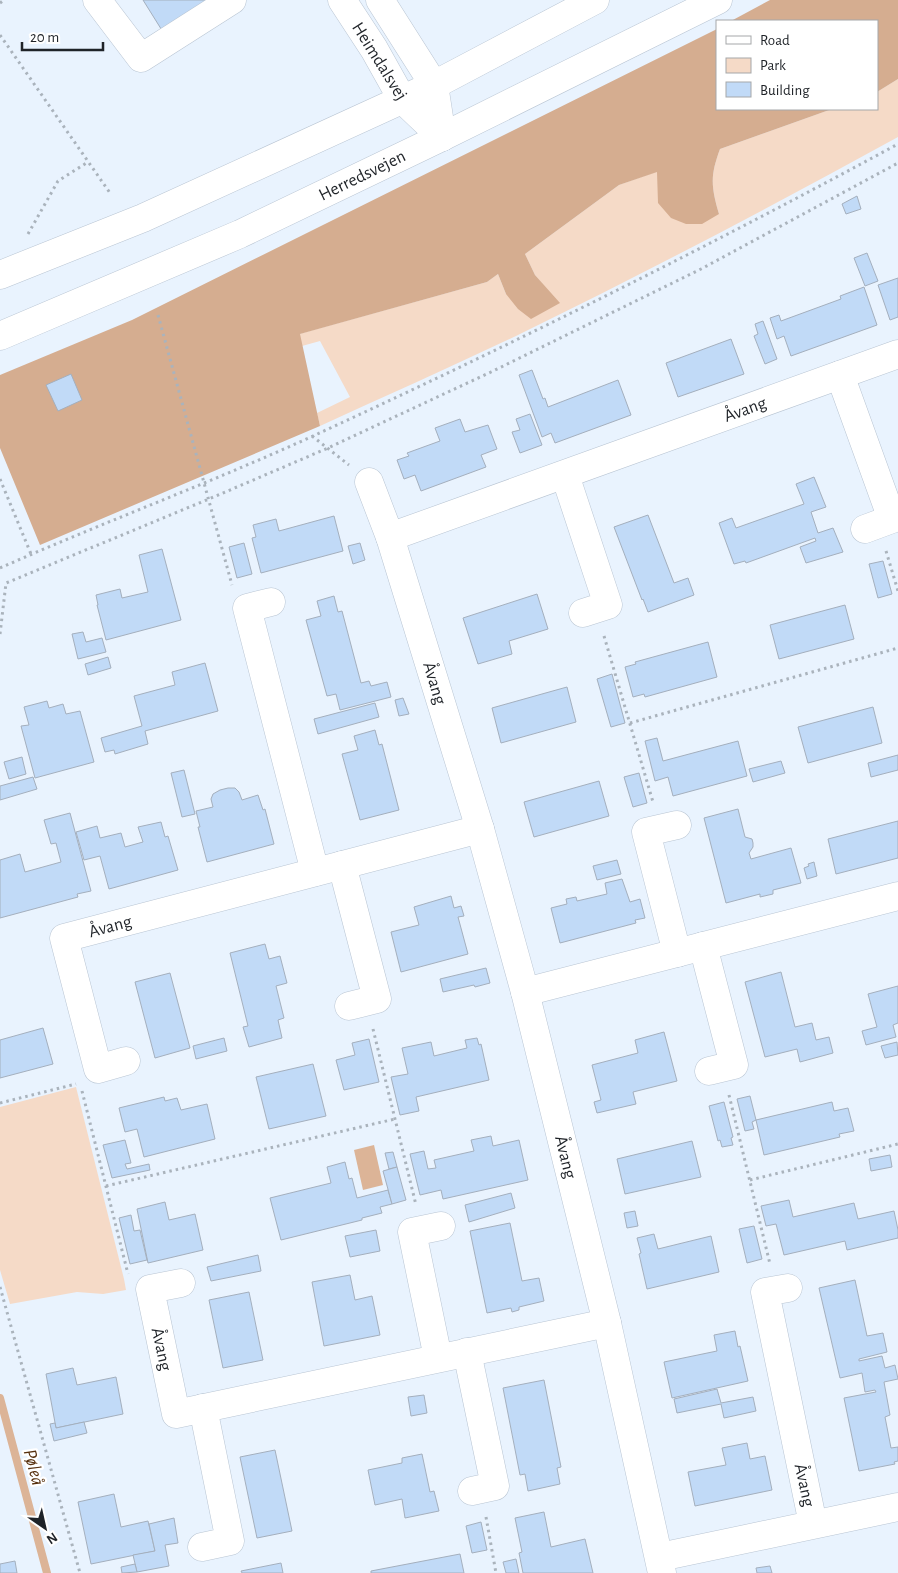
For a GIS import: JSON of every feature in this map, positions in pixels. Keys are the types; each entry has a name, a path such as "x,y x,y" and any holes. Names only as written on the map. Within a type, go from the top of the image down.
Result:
{"street":[{"path":"97,0 142,58 232,0"},
{"name":"Heimdalsvej","path":"342,0 374,49 402,99 442,137"},
{"name":"Heimdalsvej","path":"380,0 434,85 442,137"},
{"path":"0,275 143,218 434,85 595,0"},
{"name":"Herredsvejen","path":"0,336 240,234 442,137 718,0"},
{"name":"Åvang","path":"390,537 898,354"},
{"path":"840,375 892,519 872,526"},
{"path":"565,475 608,605 590,611"},
{"name":"Åvang","path":"369,482 390,537 480,829 525,992 607,1323 661,1565 813,1524 898,1507"},
{"path":"259,605 316,872"},
{"path":"669,827 646,832 690,949 721,1068"},
{"name":"Åvang","path":"126,1061 98,1069 64,938 480,829"},
{"path":"342,865 377,999 357,1004"},
{"path":"525,992 898,896"},
{"path":"432,1228 412,1232 438,1358"},
{"path":"150,1289 181,1283"},
{"name":"Åvang","path":"150,1289 176,1414 607,1323"},
{"name":"Åvang","path":"777,1290 813,1524"},
{"path":"467,1352 495,1486 476,1490"},
{"path":"202,1408 230,1541 202,1547"}],"path":[{"path":"0,3 4,0"},
{"path":"0,34 110,193"},
{"path":"0,568 312,436 612,294 767,215 898,144"},
{"path":"21,237 28,234 58,181 88,162"},
{"path":"0,634 6,583 209,500 328,448 491,372 701,269 898,163"},
{"path":"158,315 236,599 259,605"},
{"path":"312,436 369,482"},
{"path":"0,479 31,554"},
{"path":"872,526 898,590"},
{"path":"590,611 669,827"},
{"path":"630,722 898,648"},
{"path":"357,1004 432,1228"},
{"path":"721,1068 726,1081 777,1290"},
{"path":"0,1103 80,1083 132,1289 150,1289"},
{"path":"106,1186 395,1119"},
{"path":"750,1180 898,1144"},
{"path":"0,1287 80,1573"},
{"path":"476,1490 496,1573"}],"green space":[{"path":"898,79 898,137 805,188 570,310 320,426 317,413 350,397 320,341 302,346 299,334 487,282 498,274 506,294 545,287 535,275 525,254 619,185 658,171 658,203 719,214 714,196 713,174 720,149 829,110 878,110 878,91"},
{"path":"76,1087 126,1290 103,1294 77,1292 10,1304 0,1270 0,1107"}],"shaded area":[{"path":"770,0 898,0 898,79 878,91 878,20 733,20"},
{"path":"716,29 716,110 829,110 720,149 713,174 714,196 719,214 702,224 686,224 671,218 658,203 657,172 619,185 525,254 535,275 560,303 531,319 518,309 506,294 498,274 487,282 300,334 320,426 40,545 0,448 0,375 132,320"},
{"path":"374,1145 383,1185 363,1190 354,1150"}],"building":[{"path":"143,0 214,0 163,32"},
{"path":"857,196 861,209 846,214 842,204"},
{"path":"867,253 878,281 865,286 854,258"},
{"path":"898,278 898,317 890,320 878,285"},
{"path":"864,287 877,325 791,356 784,336 777,339 770,318 779,315 781,321 841,299 840,296"},
{"path":"763,321 777,359 765,364 754,336 758,334 755,324"},
{"path":"731,339 744,374 678,397 666,363"},
{"path":"532,370 548,407 618,380 631,415 555,443 551,433 542,437 519,375"},
{"path":"71,374 82,400 58,411 46,385"},
{"path":"530,414 542,445 520,453 512,432 520,430 516,419"},
{"path":"460,419 465,432 488,425 497,449 481,455 486,467 421,491 415,475 404,479 397,460 409,456 407,453 440,441 435,428"},
{"path":"814,477 826,507 811,512 818,533 833,528 843,552 806,563 800,547 816,541 815,538 746,563 745,561 734,564 719,523 732,518 736,528 804,504 796,484"},
{"path":"648,515 674,583 688,578 694,595 648,612 614,527"},
{"path":"334,516 343,551 261,573 252,538 256,537 253,525 276,519 279,531"},
{"path":"244,543 252,574 237,578 229,547"},
{"path":"360,543 365,560 353,564 348,546"},
{"path":"162,549 181,620 106,640 96,595 120,589 122,598 148,592 139,555"},
{"path":"883,561 892,594 878,598 869,564"},
{"path":"537,594 548,629 509,641 512,654 478,664 463,618"},
{"path":"334,596 338,612 342,611 361,683 369,681 371,686 387,682 391,697 340,710 336,694 327,696 306,620 321,616 317,601"},
{"path":"845,605 854,639 779,659 770,625"},
{"path":"83,632 86,642 102,638 106,652 78,659 72,634"},
{"path":"708,642 717,677 645,697 644,694 633,697 625,667 636,664 635,662"},
{"path":"108,657 111,668 88,675 85,664"},
{"path":"205,663 218,711 145,731 148,744 115,754 114,750 105,752 101,738 142,726 134,696 175,685 172,672"},
{"path":"612,674 625,723 611,727 597,679"},
{"path":"567,687 576,722 501,743 492,708"},
{"path":"403,698 409,714 399,716 395,700"},
{"path":"47,701 49,708 63,704 66,714 80,711 94,762 35,778 21,726 29,725 24,707"},
{"path":"375,703 379,717 318,734 314,719"},
{"path":"873,707 882,743 808,763 798,727"},
{"path":"375,730 379,745 382,744 399,810 360,820 342,754 358,750 354,736"},
{"path":"657,738 663,761 738,741 747,776 673,796 668,777 655,781 645,741"},
{"path":"898,755 898,770 871,777 868,763"},
{"path":"22,757 26,774 9,779 4,762"},
{"path":"781,761 785,773 753,782 749,769"},
{"path":"184,770 195,814 182,817 171,773"},
{"path":"639,773 647,803 633,807 624,777"},
{"path":"33,777 37,789 0,800 0,786"},
{"path":"599,781 609,816 534,837 524,802"},
{"path":"228,788 235,788 242,800 258,795 263,810 265,809 274,844 207,862 196,811 213,807 211,799 213,794"},
{"path":"738,809 745,837 752,839 753,847 749,853 751,859 791,848 801,883 773,890 773,894 760,897 760,894 726,903 704,818"},
{"path":"70,813 91,891 77,894 78,897 0,918 0,860 20,854 25,872 61,862 56,843 51,844 44,820"},
{"path":"898,821 898,858 836,874 828,839"},
{"path":"161,822 165,837 168,836 178,870 109,889 100,856 84,860 76,832 97,826 100,838 121,833 125,847 143,842 138,827"},
{"path":"617,860 621,874 597,880 593,866"},
{"path":"814,862 817,876 807,879 804,868"},
{"path":"622,879 630,902 640,899 645,918 635,920 636,923 560,943 551,908 567,904 566,899 576,897 577,901 607,894 605,883"},
{"path":"451,896 454,908 461,906 464,916 458,917 468,954 401,972 391,932 419,925 414,907"},
{"path":"265,944 269,959 280,956 287,983 276,986 284,1018 278,1020 282,1038 249,1047 243,1027 248,1026 230,953"},
{"path":"486,968 490,983 443,992 440,979"},
{"path":"781,972 795,1027 812,1023 816,1040 829,1037 833,1053 800,1062 797,1049 765,1057 745,982"},
{"path":"170,973 190,1048 155,1058 135,982"},
{"path":"898,986 898,1023 893,1025 896,1037 866,1045 862,1031 877,1027 868,994"},
{"path":"43,1028 53,1064 0,1078 0,1040"},
{"path":"664,1032 677,1081 633,1092 636,1104 597,1113 594,1102 601,1100 592,1065 638,1053 635,1040"},
{"path":"224,1038 227,1051 196,1059 193,1046"},
{"path":"477,1038 479,1045 481,1044 489,1080 416,1097 419,1111 400,1115 391,1077 408,1074 402,1048 431,1042 434,1056 467,1048 465,1040"},
{"path":"369,1039 379,1082 344,1090 336,1060 355,1055 352,1043"},
{"path":"897,1042 898,1055 885,1058 881,1046"},
{"path":"313,1064 326,1116 269,1129 256,1077"},
{"path":"750,1096 756,1120 752,1122 754,1129 745,1131 737,1099"},
{"path":"164,1097 165,1101 177,1098 181,1110 207,1104 215,1139 144,1157 137,1129 125,1132 119,1108"},
{"path":"724,1102 733,1137 731,1138 733,1145 722,1147 720,1140 718,1141 709,1106"},
{"path":"832,1102 834,1111 848,1108 854,1131 839,1134 840,1137 764,1155 756,1120"},
{"path":"491,1136 493,1146 519,1140 528,1180 443,1199 441,1190 420,1195 410,1154 424,1151 428,1169 436,1168 434,1160 474,1151 471,1140"},
{"path":"125,1140 131,1163 125,1164 127,1169 149,1164 150,1170 112,1178 103,1145"},
{"path":"692,1141 701,1177 625,1194 617,1159"},
{"path":"393,1152 397,1167 389,1169 385,1153"},
{"path":"890,1155 892,1167 871,1171 869,1159"},
{"path":"345,1162 349,1179 352,1178 357,1198 388,1190 392,1204 380,1207 382,1213 362,1218 362,1220 281,1240 270,1198 331,1183 327,1167"},
{"path":"397,1167 406,1200 392,1204 383,1171"},
{"path":"511,1193 515,1208 469,1222 465,1205"},
{"path":"789,1200 793,1217 854,1203 858,1219 894,1211 898,1238 847,1250 845,1241 784,1255 776,1224 766,1226 761,1206"},
{"path":"165,1202 169,1220 195,1214 203,1250 148,1263 137,1209"},
{"path":"635,1211 638,1226 627,1228 624,1213"},
{"path":"131,1215 134,1231 140,1230 147,1260 130,1264 119,1218"},
{"path":"510,1223 522,1281 539,1278 544,1301 519,1307 519,1310 512,1312 511,1308 487,1313 470,1231"},
{"path":"754,1226 762,1259 747,1263 739,1229"},
{"path":"376,1230 380,1251 350,1257 345,1236"},
{"path":"654,1234 658,1249 711,1236 719,1272 647,1289 637,1238"},
{"path":"258,1255 261,1271 211,1281 207,1267"},
{"path":"350,1275 355,1300 372,1296 380,1335 324,1346 312,1282"},
{"path":"855,1280 867,1336 883,1333 887,1352 859,1359 859,1361 882,1356 885,1368 895,1365 898,1379 884,1382 890,1415 885,1417 891,1448 898,1447 898,1461 894,1462 895,1464 859,1471 844,1398 876,1392 875,1390 865,1392 862,1373 840,1378 819,1288"},
{"path":"249,1292 263,1360 223,1368 209,1300"},
{"path":"735,1331 748,1381 672,1398 664,1362 717,1351 714,1335"},
{"path":"73,1368 77,1385 116,1377 123,1414 56,1428 46,1374"},
{"path":"544,1380 561,1467 557,1468 560,1484 528,1491 525,1474 520,1475 503,1388"},
{"path":"717,1389 721,1403 753,1397 756,1411 724,1418 721,1404 677,1413 674,1399"},
{"path":"424,1395 427,1413 411,1416 408,1397"},
{"path":"84,1422 87,1433 54,1441 50,1424 55,1423 56,1428"},
{"path":"747,1443 750,1459 765,1456 772,1490 695,1506 688,1472 726,1465 722,1448"},
{"path":"275,1450 292,1531 257,1538 240,1457"},
{"path":"422,1454 430,1492 434,1491 439,1511 405,1518 402,1499 375,1505 368,1470 402,1463 402,1458"},
{"path":"114,1494 121,1527 148,1521 155,1551 91,1564 78,1502"},
{"path":"544,1512 551,1547 585,1539 593,1573 523,1573 519,1553 522,1552 515,1518"},
{"path":"174,1518 178,1543 165,1545 169,1566 137,1572 133,1555 155,1551 149,1524"},
{"path":"481,1522 487,1550 472,1553 466,1526"},
{"path":"460,1554 464,1573 371,1573 371,1571"},
{"path":"516,1559 519,1573 506,1573 503,1562"},
{"path":"15,1561 17,1573 0,1573 0,1564"},
{"path":"281,1563 283,1573 242,1573 241,1571"},
{"path":"135,1564 137,1572 122,1573 121,1567"},
{"path":"770,1566 772,1573 757,1573 756,1568"}],"waterway":[{"name":"Pøleå","path":"0,1398 47,1573"}]}
